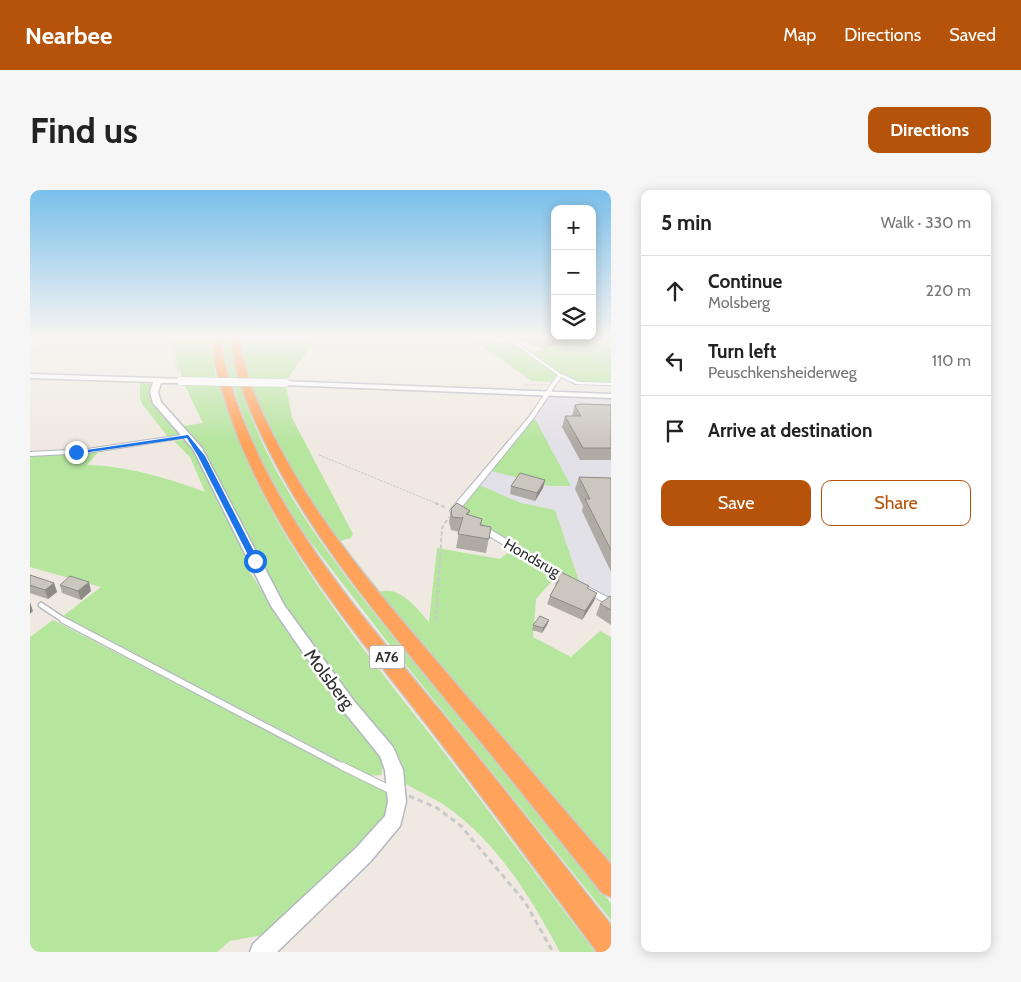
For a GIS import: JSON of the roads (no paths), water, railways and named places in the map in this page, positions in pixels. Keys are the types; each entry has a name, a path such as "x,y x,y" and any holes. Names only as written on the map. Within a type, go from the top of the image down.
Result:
{"highway":[{"name":"A76","path":"222,373 234,414 254,461 289,525 341,598 611,948"},
{"name":"A76","path":"241,373 278,457 315,518 367,590 611,884"}],"street":[{"path":"457,513 466,498 518,433 560,375 578,383"},
{"path":"30,376 454,390 552,387 611,390"},
{"name":"Molsberg","path":"157,381 154,392 157,404 188,436 202,456 278,606 330,681 387,752 394,770 397,802 392,820 377,840 261,952"},
{"path":"552,387 578,383"},
{"path":"552,387 611,396"},
{"path":"30,454 87,451 188,436"},
{"name":"Hondsrug","path":"475,524 611,603"}],"lane":[{"path":"556,373 560,375"},
{"path":"578,383 611,384"},
{"path":"42,605 89,635 343,767 397,793"}]}
